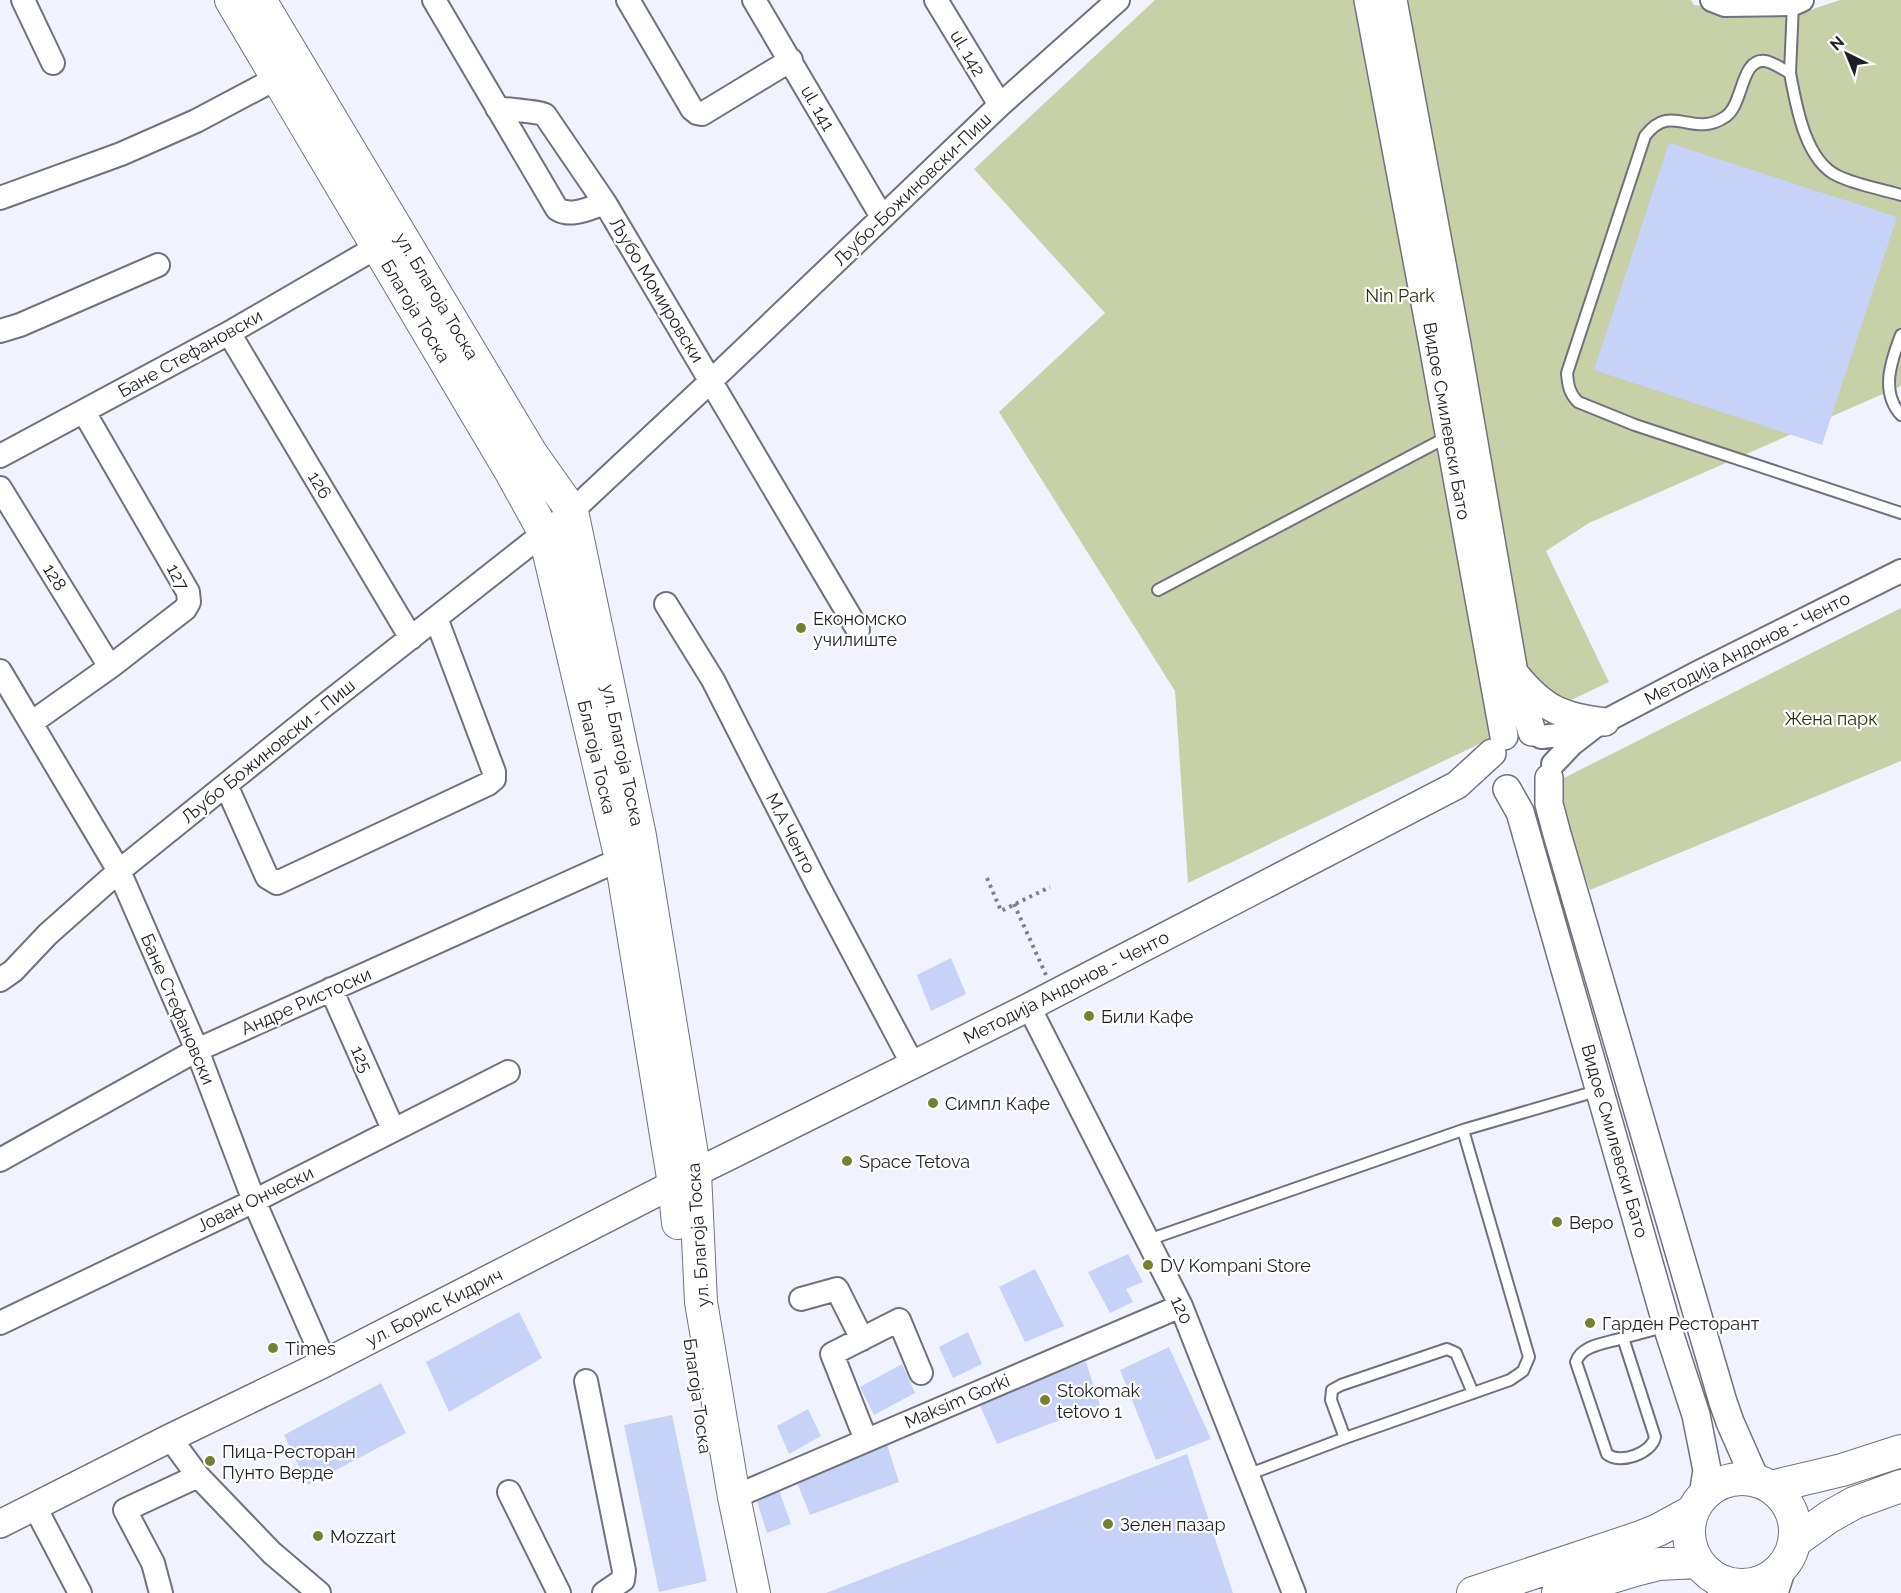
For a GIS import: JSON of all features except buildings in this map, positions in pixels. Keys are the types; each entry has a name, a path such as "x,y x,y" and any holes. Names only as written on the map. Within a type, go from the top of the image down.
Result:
{"main road":[{"name":"Благоја Тоска","path":"231,0 511,472 544,532 621,859 684,1179 698,1414 733,1593"},
{"name":"ул. Благоја Тоска","path":"260,0 531,453 572,511 640,836 701,1302 734,1497 754,1593"},
{"path":"1473,1593 1658,1530 1698,1503 1719,1484 1728,1481 1737,1479 1764,1484 1796,1483 1901,1451"},
{"path":"1764,1484 1786,1502 1791,1511 1795,1532 1783,1568"},
{"path":"1558,1593 1649,1566 1712,1578 1726,1584 1746,1586 1766,1580 1783,1568 1829,1517 1854,1503 1901,1486"},
{"path":"1698,1503 1690,1521 1689,1542 1712,1578"}],"street":[{"path":"23,0 53,63"},
{"name":"Љубо Момировски","path":"434,0 557,209 563,213 572,214 605,203 858,630"},
{"path":"628,0 697,113 702,114 791,60"},
{"name":"ul. 141","path":"754,0 882,217"},
{"name":"ul. 142","path":"936,0 1000,105"},
{"name":"Љубо-Божиновски-Пиш","path":"572,511 1000,105 1118,0"},
{"name":"Видое Смилевски Бато","path":"1368,0 1450,435 1498,745"},
{"name":"Видое Смилевски Бато","path":"1393,0 1456,339 1514,673 1537,734"},
{"path":"1712,0 1725,5 1797,2"},
{"path":"0,198 121,154 185,126 277,78"},
{"path":"497,108 526,113 540,112 550,119 605,203"},
{"name":"Бане Стефановски","path":"0,456 228,333 377,247"},
{"path":"0,331 20,325 158,265"},
{"name":"126","path":"228,333 411,638"},
{"name":"127","path":"31,723 110,667 185,609 189,602 188,592 84,411"},
{"name":"128","path":"0,488 110,667"},
{"name":"Љубо Божиновски - Пиш","path":"0,980 14,971 48,934 119,871 572,511"},
{"name":"Методија Андонов - Ченто","path":"1551,771 1572,744 1600,724 1901,571"},
{"name":"М.А Ченто","path":"666,604 713,680 913,1065"},
{"path":"226,785 267,877 277,883 488,784 494,779 494,772 436,618"},
{"name":"Бане Стефановски","path":"0,670 119,871 197,1050 254,1201 325,1364"},
{"path":"1514,673 1531,693 1552,708 1600,724"},
{"name":"Методија Андонов - Ченто","path":"1537,734 1568,734 1600,724"},
{"path":"1512,732 1537,734 1548,745 1552,754 1551,771 1541,787 1530,792 1519,793 1504,787 1494,775 1491,764 1498,745 1512,732"},
{"name":"Методија Андонов - Ченто","path":"684,1179 1029,1007 1457,785 1498,745"},
{"name":"Видое Смилевски Бато","path":"1551,771 1549,804 1557,834 1720,1390 1730,1422 1764,1484"},
{"name":"Методија Андонов - Ченто","path":"1457,785 1504,787"},
{"name":"Видое Смилевски Бато","path":"1504,787 1520,812 1667,1326 1696,1415 1707,1470 1698,1503"},
{"name":"Андре Ристоски","path":"0,1160 197,1050 621,859"},
{"name":"125","path":"331,989 393,1130"},
{"name":"120","path":"1029,1007 1181,1306 1294,1593"},
{"name":"Јован Ончески","path":"0,1323 254,1201 508,1072"},
{"name":"ул. Борис Кидрич","path":"0,1524 170,1438 325,1364 684,1179"},
{"path":"801,1299 837,1289 862,1339"},
{"name":"Maksim Gorki","path":"734,1497 1181,1306"},
{"path":"866,1440 832,1354 899,1320 921,1373"},
{"path":"586,1382 624,1571 623,1580 604,1593"},
{"path":"170,1438 198,1476 272,1553 319,1593"},
{"path":"161,1593 153,1563 125,1510 198,1476"},
{"path":"509,1492 559,1593"},
{"path":"35,1507 80,1593"}],"lane":[{"path":"1797,2 1790,72 1798,113 1820,163 1837,176 1901,195"},
{"path":"1790,72 1766,61 1757,61 1748,67 1735,108 1726,117 1697,126 1665,120 1652,127 1645,136 1568,373 1568,386 1572,396 1578,402 1635,425 1901,513"},
{"path":"1901,335 1891,362 1889,390 1893,406 1901,415"},
{"path":"1158,590 1450,435"},
{"path":"1148,1240 1463,1130 1601,1090"},
{"path":"1247,1475 1510,1380 1523,1371 1529,1357 1463,1130"},
{"path":"1623,1338 1655,1437 1654,1444 1648,1450 1621,1459 1613,1459 1607,1454 1576,1362 1578,1355 1583,1350 1623,1338 1667,1326"},
{"path":"1345,1438 1331,1400 1332,1390 1341,1385 1447,1349 1456,1353 1473,1393"}],"path":[{"path":"987,878 1001,911 1050,886"},
{"path":"1014,904 1046,975"}],"green space":[{"name":"Nin Park","path":"1155,0 1691,0 1694,5 1792,16 1840,0 1901,0 1901,386 1589,523 1546,551 1609,682 1188,883 1175,691 999,412 1105,313 974,169"},
{"name":"Жена парк","path":"1901,608 1901,761 1590,890 1552,784"}],"place":[{"name":"Економско училиште","path":"801,628"},
{"name":"Били Кафе","path":"1089,1016"},
{"name":"Симпл Кафе","path":"933,1103"},
{"name":"Space Tetova","path":"847,1161"},
{"name":"Веро","path":"1557,1222"},
{"name":"DV Kompani Store","path":"1148,1265"},
{"name":"Гарден Ресторант","path":"1590,1323"},
{"name":"Times","path":"273,1348"},
{"name":"Stokomak tetovo 1","path":"1045,1400"},
{"name":"Пица-Ресторан Пунто Верде","path":"210,1461"},
{"name":"Зелен пазар","path":"1108,1524"},
{"name":"Mozzart","path":"318,1536"}]}
